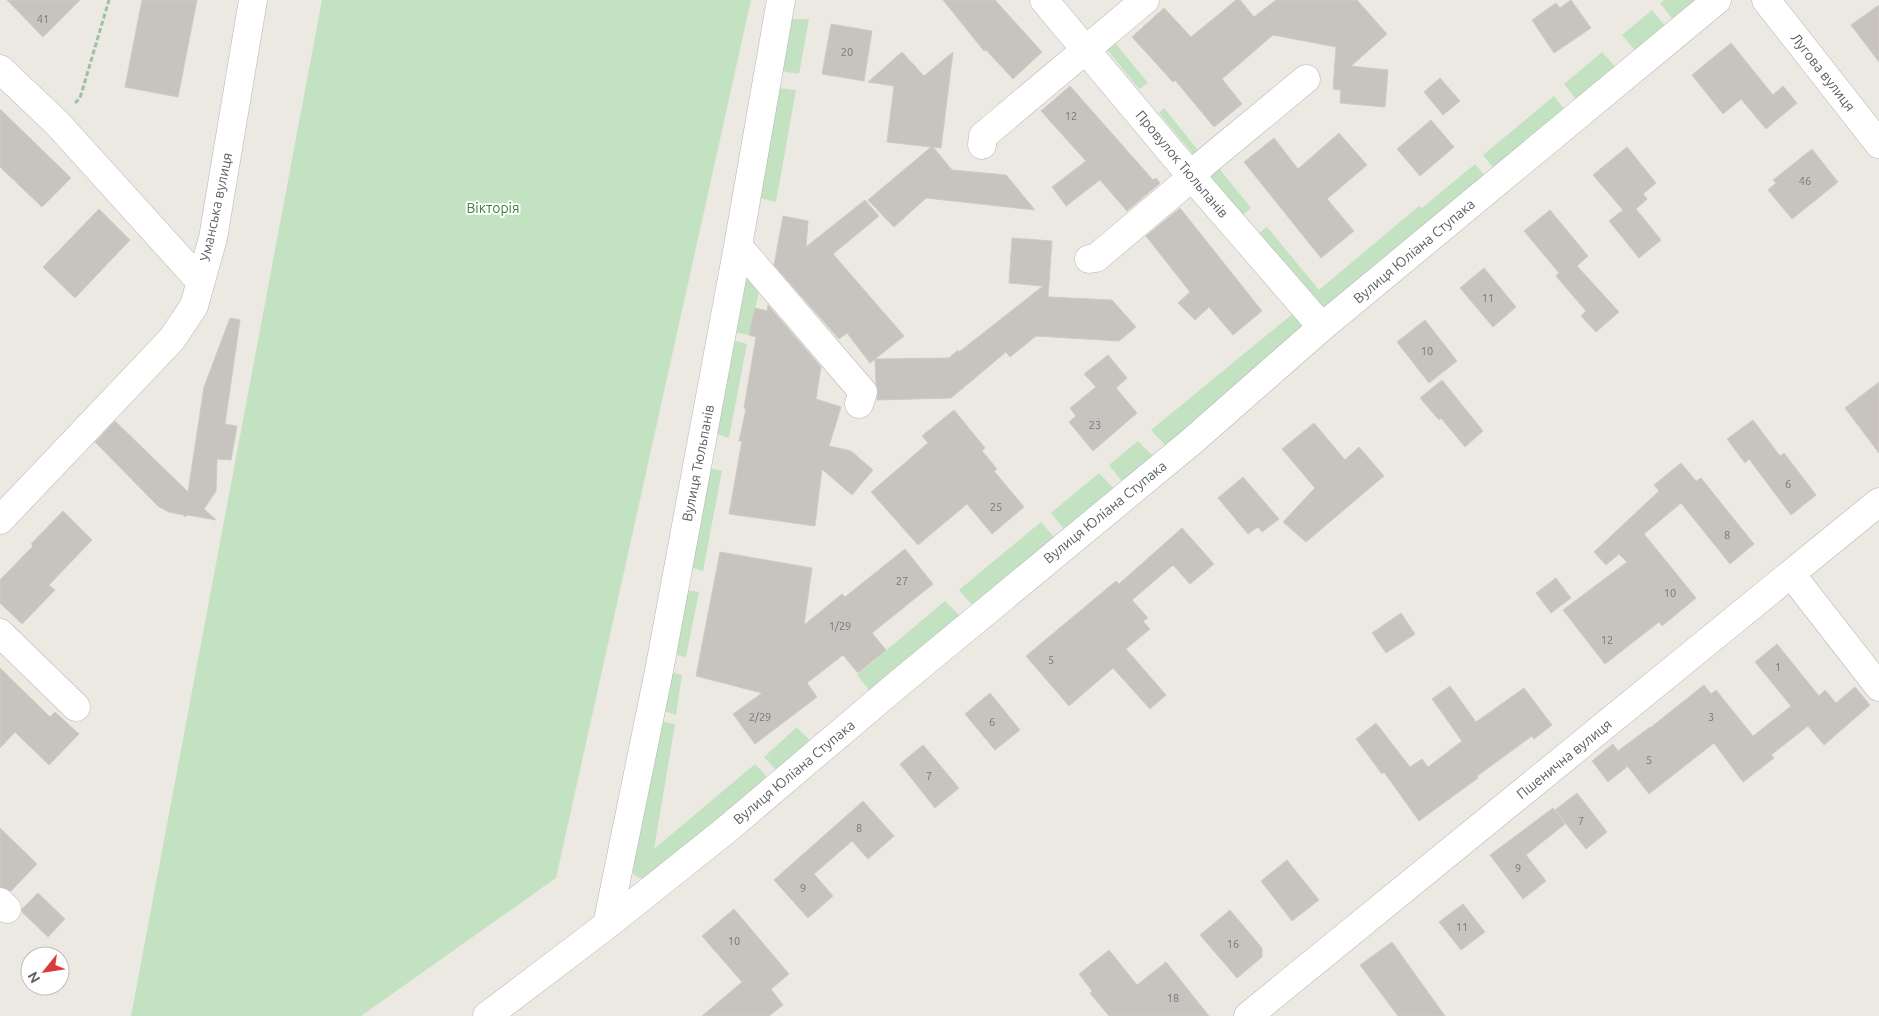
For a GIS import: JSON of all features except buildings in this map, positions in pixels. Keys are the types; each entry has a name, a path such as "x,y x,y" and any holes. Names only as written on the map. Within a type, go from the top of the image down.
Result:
{"street":[{"name":"Уманська вулиця","path":"0,520 172,339 194,306 213,238 253,0"},
{"name":"Вулиця Тюльпанів","path":"607,925 659,671 782,0"},
{"name":"Провулок Тюльпанів","path":"1044,0 1087,49 1192,177 1322,327"},
{"path":"982,145 983,136 1144,0"},
{"name":"Вулиця Юліана Ступака","path":"487,1016 607,925 726,830 897,685 1191,442 1322,327 1717,0"},
{"name":"Лугова вулиця","path":"1766,0 1879,144"},
{"path":"0,68 57,123 200,281"},
{"path":"1089,259 1096,258 1192,177 1202,165 1306,79"},
{"path":"738,246 863,392 859,404"},
{"name":"Пшенична вулиця","path":"1248,1016 1879,502"},
{"path":"1791,574 1879,687"},
{"path":"0,633 76,707"}],"path":[{"path":"57,123 80,98 109,0"}],"green space":[{"name":"Вікторія","path":"322,0 751,0 556,878 361,1016 131,1016"},
{"path":"1664,0 1699,0 1674,21 1660,3"},
{"path":"1652,10 1667,28 1638,54 1622,35"},
{"path":"789,19 809,19 799,74 781,71"},
{"path":"1110,37 1148,83 1139,89 1102,43"},
{"path":"1602,52 1618,70 1579,103 1564,84"},
{"path":"776,88 796,90 776,202 756,197"},
{"path":"1554,96 1566,111 1495,170 1483,155"},
{"path":"1164,108 1202,155 1197,159 1159,113"},
{"path":"1214,162 1251,208 1240,217 1204,169"},
{"path":"1475,164 1486,177 1335,310 1318,305 1256,235 1267,227 1319,290 1419,206 1422,208"},
{"path":"739,271 760,287 749,335 728,331"},
{"path":"1301,307 1316,321 1169,449 1151,430"},
{"path":"725,338 747,344 729,438 707,431"},
{"path":"1138,441 1156,459 1126,486 1109,465"},
{"path":"701,466 722,471 703,571 683,565"},
{"path":"1099,473 1117,492 1069,535 1051,513"},
{"path":"1041,522 1059,543 974,607 959,590"},
{"path":"679,589 699,592 686,657 668,653"},
{"path":"945,601 961,617 873,695 857,675"},
{"path":"664,670 682,675 676,715 658,709"},
{"path":"655,720 675,724 654,849 755,764 770,780 644,879 635,876 630,867"},
{"path":"797,727 814,745 779,773 764,757"}]}
